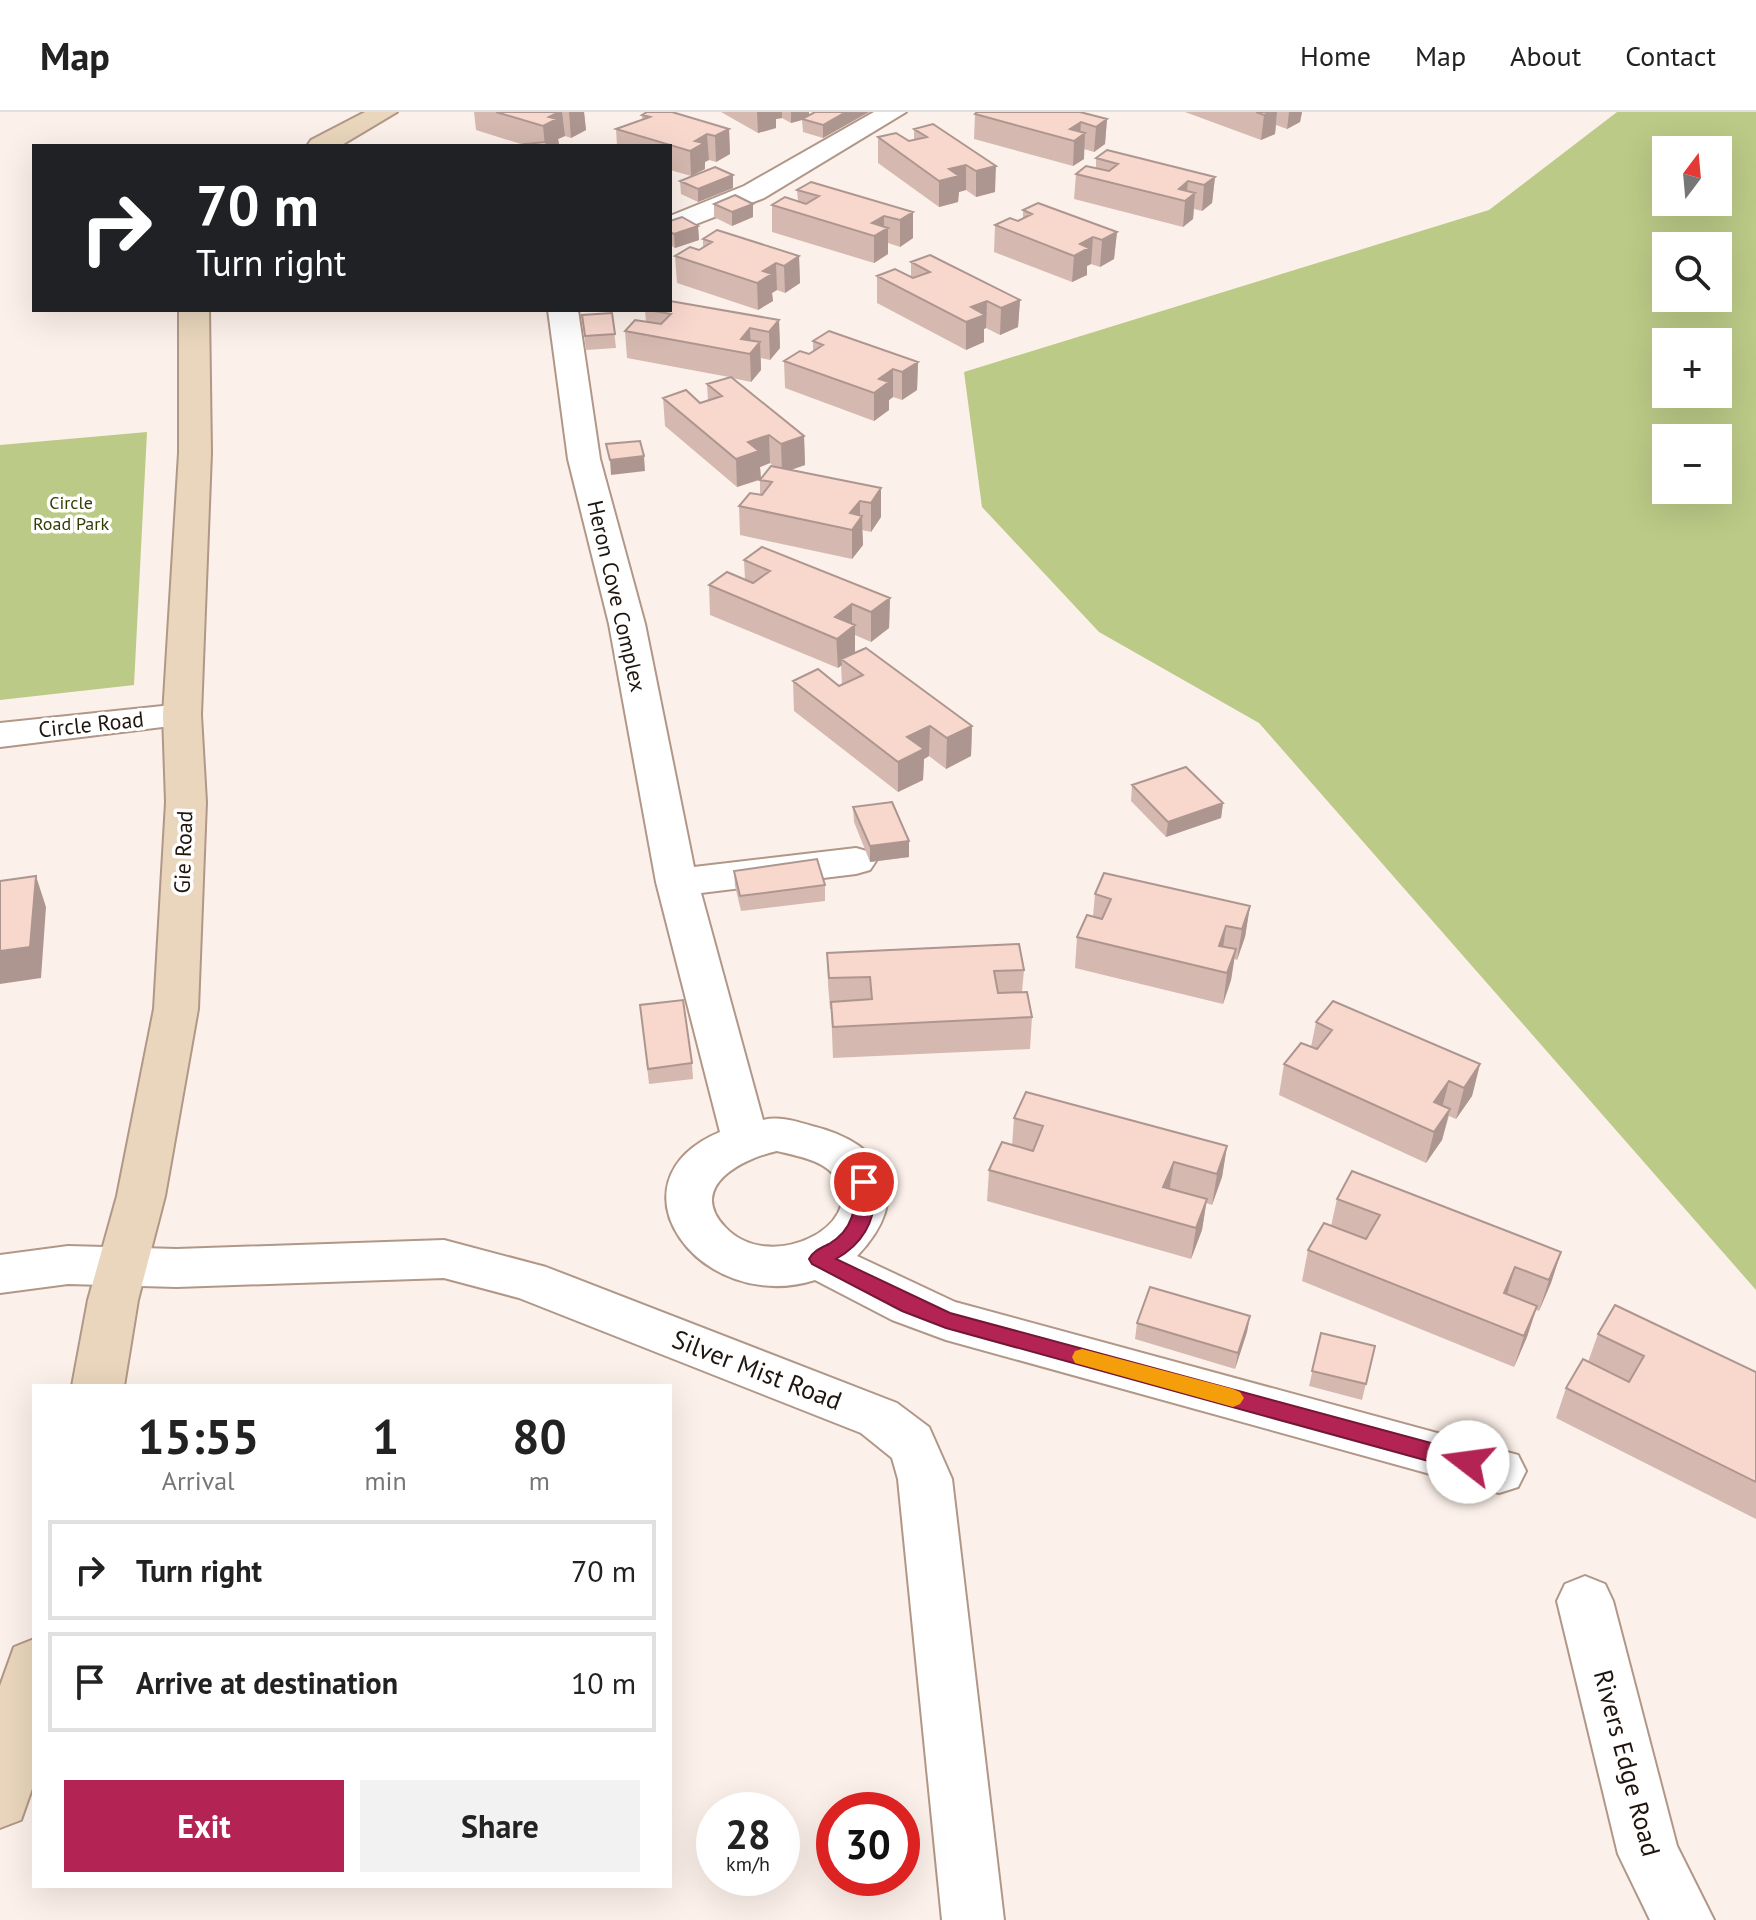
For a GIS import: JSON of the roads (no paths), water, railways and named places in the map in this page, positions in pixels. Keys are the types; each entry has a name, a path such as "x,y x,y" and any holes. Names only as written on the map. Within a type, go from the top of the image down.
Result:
{"street":[{"path":"324,144 384,112"},
{"path":"672,225 754,192 893,112"},
{"name":"Gie Road","path":"98,1384 122,1266 141,1196 176,1009 186,802 182,715 195,474 194,312"},
{"name":"Heron Cove Complex","path":"563,312 579,434 627,624 677,882 745,1140"},
{"name":"Circle Road","path":"0,735 182,715"},
{"path":"677,882 856,861"},
{"path":"777,1134 808,1138 833,1148 852,1163 864,1182 867,1204 859,1226 843,1245 819,1259 789,1267 757,1266 728,1257 706,1241 692,1220 690,1197 698,1173 718,1153 745,1140 777,1134"},
{"name":"Silver Mist Road","path":"0,1274 68,1265 177,1268 444,1259 529,1281 879,1418 901,1432 912,1441 925,1479 973,1920"},
{"path":"819,1259 896,1299 946,1320 1499,1471"},
{"name":"Rivers Edge Road","path":"1585,1601 1649,1854 1683,1920"},
{"path":"0,1800 32,1673"}],"park label":[{"name":"Circle Road Park","path":"71,513"}]}
